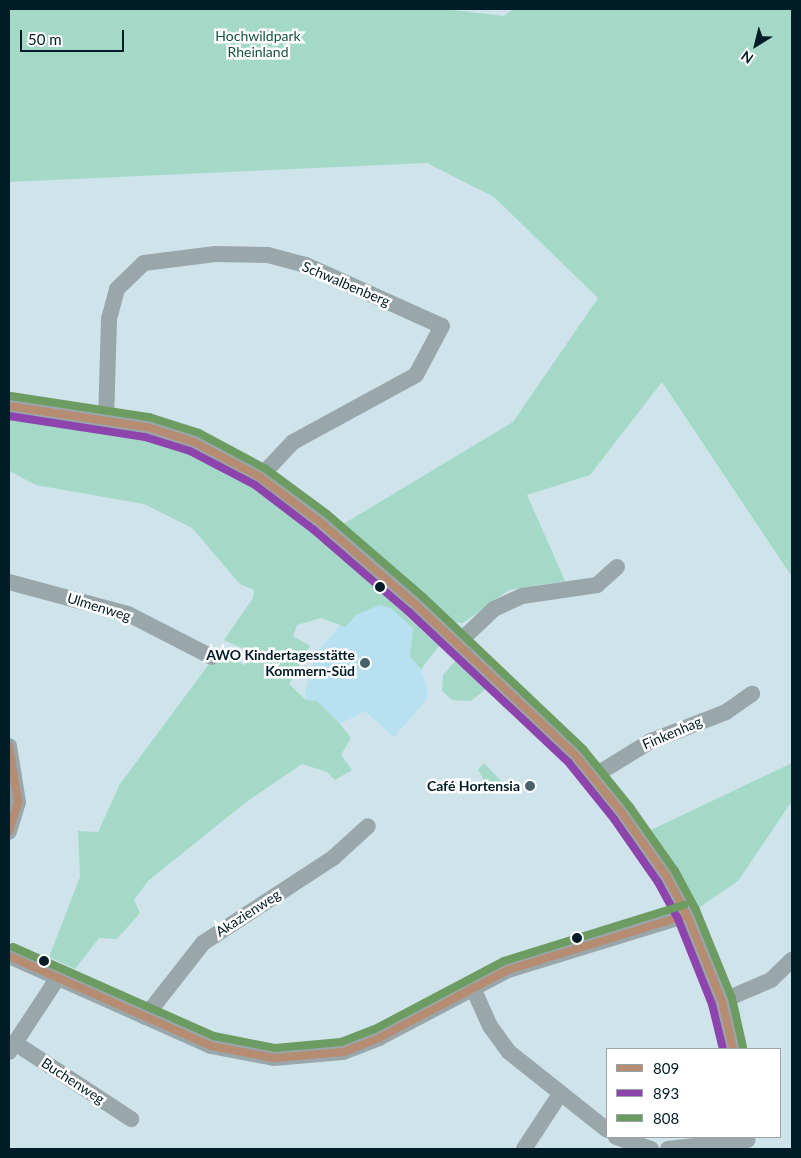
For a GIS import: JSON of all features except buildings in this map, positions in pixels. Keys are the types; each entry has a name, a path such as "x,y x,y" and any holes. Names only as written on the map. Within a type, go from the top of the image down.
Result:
{"street":[{"name":"Schwalbenberg","path":"106,420 109,319 117,289 144,264 215,254 268,255 306,265 442,326 416,374 293,442 260,477"},
{"path":"9,406 146,427 194,442 260,477 320,522 456,645 594,776 667,876 686,915 722,1001 733,1048"},
{"path":"456,645 494,608 522,596 598,585 617,568"},
{"name":"Ulmenweg","path":"9,582 128,614 212,657"},
{"name":"Finkenhag","path":"594,776 651,740 726,712 752,694"},
{"path":"9,746 18,802 9,832"},
{"name":"Akazienweg","path":"145,1018 203,943 333,858 368,826"},
{"path":"9,956 211,1046 274,1058 343,1052 379,1038 472,986 508,970 686,915"},
{"path":"722,1001 771,980 792,960"},
{"name":"Buchenweg","path":"57,979 12,1047 131,1119"},
{"path":"472,986 490,1026 509,1052 606,1129"},
{"path":"524,1149 560,1094"},
{"path":"619,1138 651,1149"},
{"path":"668,1149 747,1142"}],"shaded area":[{"name":"AWO Kindertagesstätte Kommern-Süd","path":"385,601 413,630 410,657 421,669 428,692 426,700 394,737 365,711 340,724 317,701 306,700 305,692 316,654 351,612"}],"green space":[{"name":"Hochwildpark Rheinland","path":"9,9 444,9 504,16 513,9 792,9 792,577 662,382 590,475 527,495 565,581 509,590 463,623 446,622 430,601 340,526 513,422 598,298 494,197 427,163 9,182"},
{"path":"9,418 146,437 189,451 247,483 311,528 439,646 421,669 410,657 413,629 391,608 379,605 356,615 345,627 321,618 297,625 293,636 310,646 289,684 306,700 317,701 351,738 341,755 352,770 335,780 327,772 302,764 245,803 148,881 134,900 140,913 117,939 99,938 75,969 49,957 80,877 78,831 98,832 120,784 212,660 231,657 244,665 256,657 272,659 275,653 257,655 224,640 253,598 254,590 240,584 192,528 144,504 36,485 9,471"},
{"path":"457,659 488,687 471,701 452,700 442,691 443,675"},
{"path":"484,763 502,782 491,792 478,770"},
{"path":"792,763 792,801 738,881 697,909 651,830"}],"transit line":[{"name":"808","path":"11,396 149,417 199,433 266,469 327,514 423,597 583,749 630,807 675,871 696,910 732,998 743,1047"},
{"name":"809","path":"9,406 147,427 194,442 260,477 320,522 416,605 576,756 622,813 667,877 687,915 722,1001 733,1048"},
{"name":"893","path":"9,416 145,437 190,451 255,485 314,530 409,612 569,763 614,819 658,882 678,919 712,1004 723,1048"},
{"name":"809","path":"9,746 18,802 9,832"},
{"name":"808","path":"13,947 214,1036 275,1048 341,1042 375,1029 504,961 684,905"},
{"name":"809","path":"9,956 211,1046 274,1058 343,1052 379,1038 508,970 687,915"}],"place":[{"name":"AWO Kindertagesstätte Kommern-Süd","path":"365,663"},
{"name":"Café Hortensia","path":"530,786"}]}
